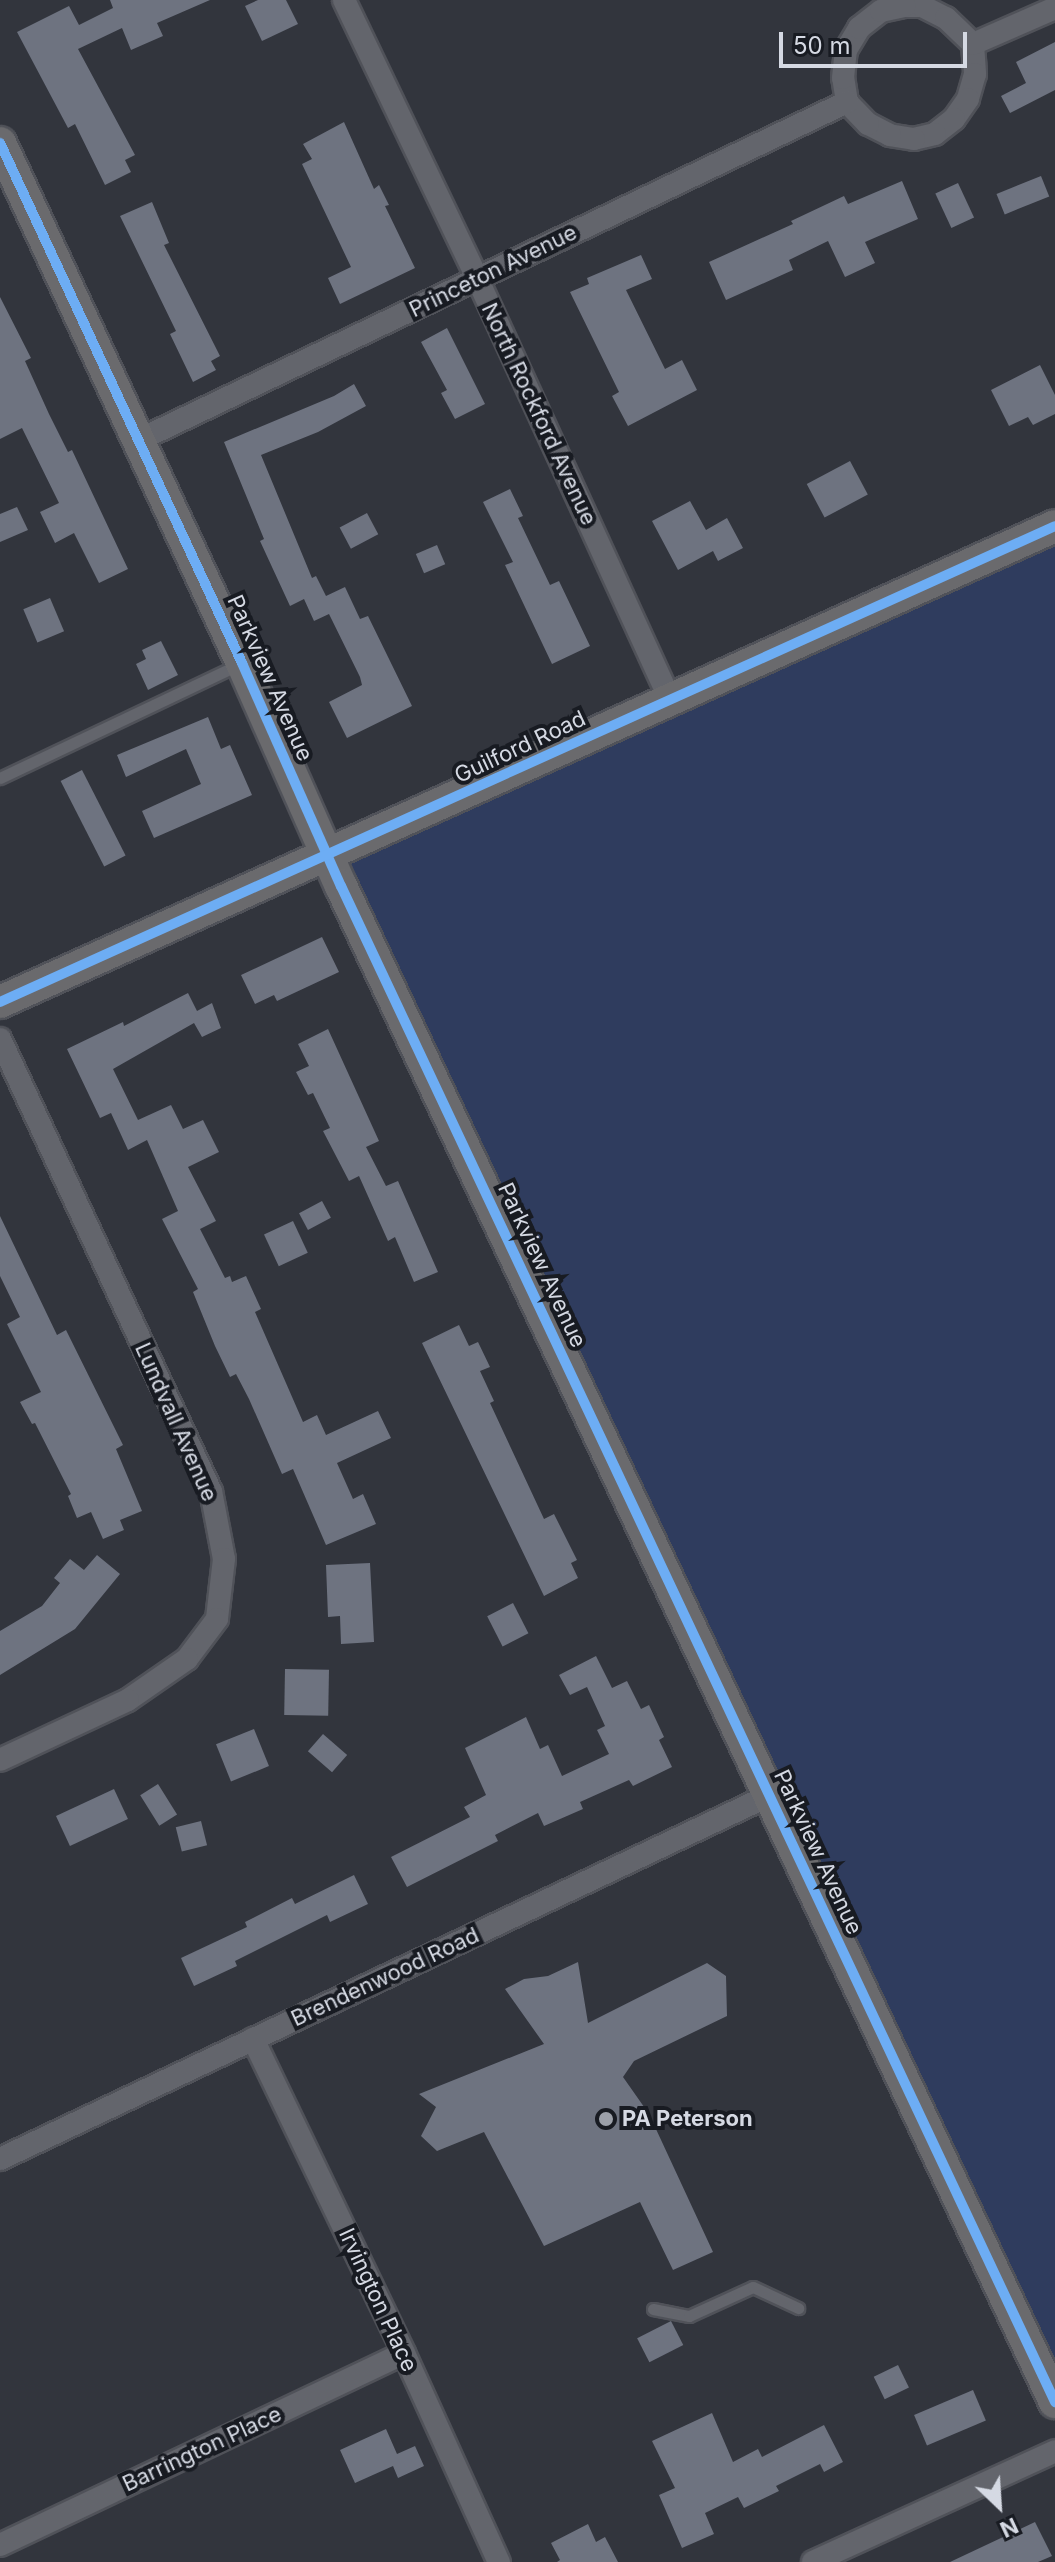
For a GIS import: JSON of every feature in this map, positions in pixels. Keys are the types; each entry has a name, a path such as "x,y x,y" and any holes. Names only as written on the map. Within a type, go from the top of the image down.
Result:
{"street":[{"name":"North Rockford Avenue","path":"344,0 477,278 670,700"},
{"path":"922,6 946,18 973,44 975,74 968,99 954,119 935,134 914,139 890,135 868,124 847,102 843,78 846,50 859,28 881,11 922,6"},
{"path":"973,44 1055,8"},
{"name":"Princeton Avenue","path":"139,440 847,102"},
{"name":"Parkview Avenue","path":"3,159 139,440 327,855 1055,2402"},
{"name":"Guilford Road","path":"0,1002 1055,526"},
{"name":"Lundvall Avenue","path":"0,1039 211,1491 224,1559 217,1619 187,1659 128,1700 0,1760"},
{"name":"Brendenwood Road","path":"0,2159 770,1795"},
{"name":"Irvington Place","path":"253,2039 404,2353 499,2562"},
{"name":"Barrington Place","path":"0,2545 404,2353"},
{"path":"813,2562 1055,2451"}],"lane":[{"path":"0,778 242,663"},
{"path":"653,2309 689,2316 753,2287 798,2308"}],"shaded area":[{"path":"1055,543 1055,2382 809,1841 341,886 341,868"}],"building":[{"path":"110,0 210,0 157,23 163,36 131,50 122,28 78,49 135,155 125,160 131,172 105,185 75,124 68,128 17,32 69,6 79,25 113,8"},
{"path":"258,0 286,0 298,24 262,41 245,6"},
{"path":"1055,42 1055,90 1010,113 1001,96 1026,83 1016,62"},
{"path":"344,122 374,189 379,185 389,205 385,206 415,268 340,304 328,278 351,267 302,164 312,159 303,144"},
{"path":"1041,176 1049,196 1005,214 996,194"},
{"path":"902,181 918,219 865,242 875,263 845,277 828,241 789,260 793,270 726,300 709,262 793,224 791,221 844,196 848,204"},
{"path":"958,183 974,217 951,228 935,194"},
{"path":"152,202 169,243 164,245 220,356 211,361 216,370 193,382 170,334 176,331 120,216"},
{"path":"641,255 652,279 626,290 665,369 682,360 697,390 628,426 612,396 619,392 570,292 589,284 587,278"},
{"path":"0,297 31,358 25,361 49,414 68,452 72,450 128,569 99,583 74,533 55,543 40,512 59,503 22,428 0,439"},
{"path":"447,328 485,404 455,419 441,393 447,390 421,342"},
{"path":"1040,365 1055,395 1055,414 1033,425 1028,417 1009,426 991,390"},
{"path":"354,384 366,406 318,432 261,455 312,578 316,576 326,596 345,587 360,619 368,616 412,706 347,738 329,702 362,685 360,677 329,614 314,621 304,599 290,606 260,541 264,539 224,442 334,396"},
{"path":"850,461 868,495 825,518 807,484"},
{"path":"510,489 523,516 518,518 550,585 559,581 590,646 552,664 505,565 513,562 483,502"},
{"path":"690,501 706,530 727,518 743,548 718,561 713,551 678,570 652,521"},
{"path":"17,507 28,530 0,542 0,514"},
{"path":"367,513 378,534 351,549 340,528"},
{"path":"437,545 445,564 424,573 416,554"},
{"path":"50,598 64,631 37,642 23,609"},
{"path":"161,641 178,675 148,690 136,664 146,659 142,650"},
{"path":"208,717 221,749 230,745 252,795 154,838 142,811 201,784 186,749 126,777 117,755"},
{"path":"82,770 126,856 104,866 61,781"},
{"path":"322,937 339,972 277,1001 274,995 255,1004 241,975"},
{"path":"188,993 197,1011 212,1003 221,1028 202,1037 194,1023 113,1069 138,1120 171,1105 183,1129 203,1120 219,1152 188,1167 216,1221 200,1229 225,1278 230,1276 232,1282 246,1276 261,1309 255,1312 303,1422 317,1415 326,1435 378,1411 391,1438 337,1463 353,1499 363,1494 376,1524 326,1545 293,1469 282,1474 236,1374 230,1377 215,1346 193,1292 198,1289 162,1219 178,1211 147,1140 128,1150 111,1113 100,1118 67,1049 123,1022 124,1026"},
{"path":"328,1029 379,1141 366,1147 386,1186 398,1181 438,1272 414,1282 395,1237 388,1241 359,1176 349,1181 323,1131 330,1128 313,1093 308,1095 296,1072 309,1066 298,1044"},
{"path":"322,1201 331,1218 308,1230 299,1213"},
{"path":"0,1216 57,1335 66,1330 123,1445 116,1449 142,1511 120,1520 124,1530 103,1539 91,1512 77,1518 68,1496 71,1494 35,1423 32,1424 20,1402 41,1392 7,1324 20,1317 0,1276"},
{"path":"293,1221 308,1253 279,1266 264,1235"},
{"path":"459,1325 469,1346 478,1342 490,1367 480,1371 494,1401 490,1403 544,1519 554,1514 577,1560 571,1563 578,1578 544,1596 422,1343"},
{"path":"97,1555 120,1574 75,1629 0,1675 0,1631 42,1606 60,1583 54,1578 70,1559 84,1570"},
{"path":"370,1563 374,1642 341,1644 340,1616 328,1617 326,1565"},
{"path":"513,1603 528,1633 503,1646 487,1616"},
{"path":"596,1656 612,1688 627,1681 641,1709 649,1705 664,1737 659,1740 672,1767 633,1786 629,1780 580,1802 583,1809 544,1826 538,1813 495,1835 498,1841 407,1887 391,1857 470,1817 464,1807 486,1795 465,1748 526,1717 540,1749 548,1745 562,1776 609,1754 597,1730 605,1726 587,1687 570,1695 559,1675"},
{"path":"285,1669 329,1670 328,1716 284,1715"},
{"path":"254,1729 269,1766 231,1781 216,1744"},
{"path":"323,1734 347,1755 332,1772 308,1751"},
{"path":"158,1784 177,1815 159,1826 140,1795"},
{"path":"114,1789 128,1819 70,1846 56,1816"},
{"path":"201,1821 207,1845 182,1852 176,1827"},
{"path":"354,1875 368,1904 330,1922 327,1915 235,1961 237,1966 194,1986 181,1958 247,1927 245,1922 292,1898 295,1904"},
{"name":"PA Peterson","path":"578,1962 588,2023 707,1963 726,1976 727,2016 634,2061 623,2077 649,2114 713,2252 673,2270 640,2202 544,2246 484,2132 437,2151 421,2136 436,2107 419,2094 544,2044 505,1989 524,1979 548,1976"},
{"path":"671,2321 683,2345 649,2362 637,2338"},
{"path":"898,2365 909,2387 885,2399 874,2377"},
{"path":"973,2390 986,2420 927,2445 914,2415"},
{"path":"712,2413 733,2462 758,2449 762,2457 824,2425 843,2462 824,2472 820,2464 776,2486 779,2491 744,2508 738,2497 705,2513 714,2534 682,2548 659,2495 675,2488 652,2441"},
{"path":"386,2429 397,2454 415,2446 424,2466 398,2478 393,2466 355,2483 340,2450"},
{"path":"1035,2522 1052,2556 1038,2562 950,2562"},
{"path":"588,2524 596,2542 605,2537 618,2562 557,2562 560,2560 551,2543"}],"cycle path":[{"path":"0,143 242,663 341,886 1055,2402"},
{"path":"0,1002 1055,526"}],"place":[{"name":"PA Peterson","path":"606,2119"}]}
